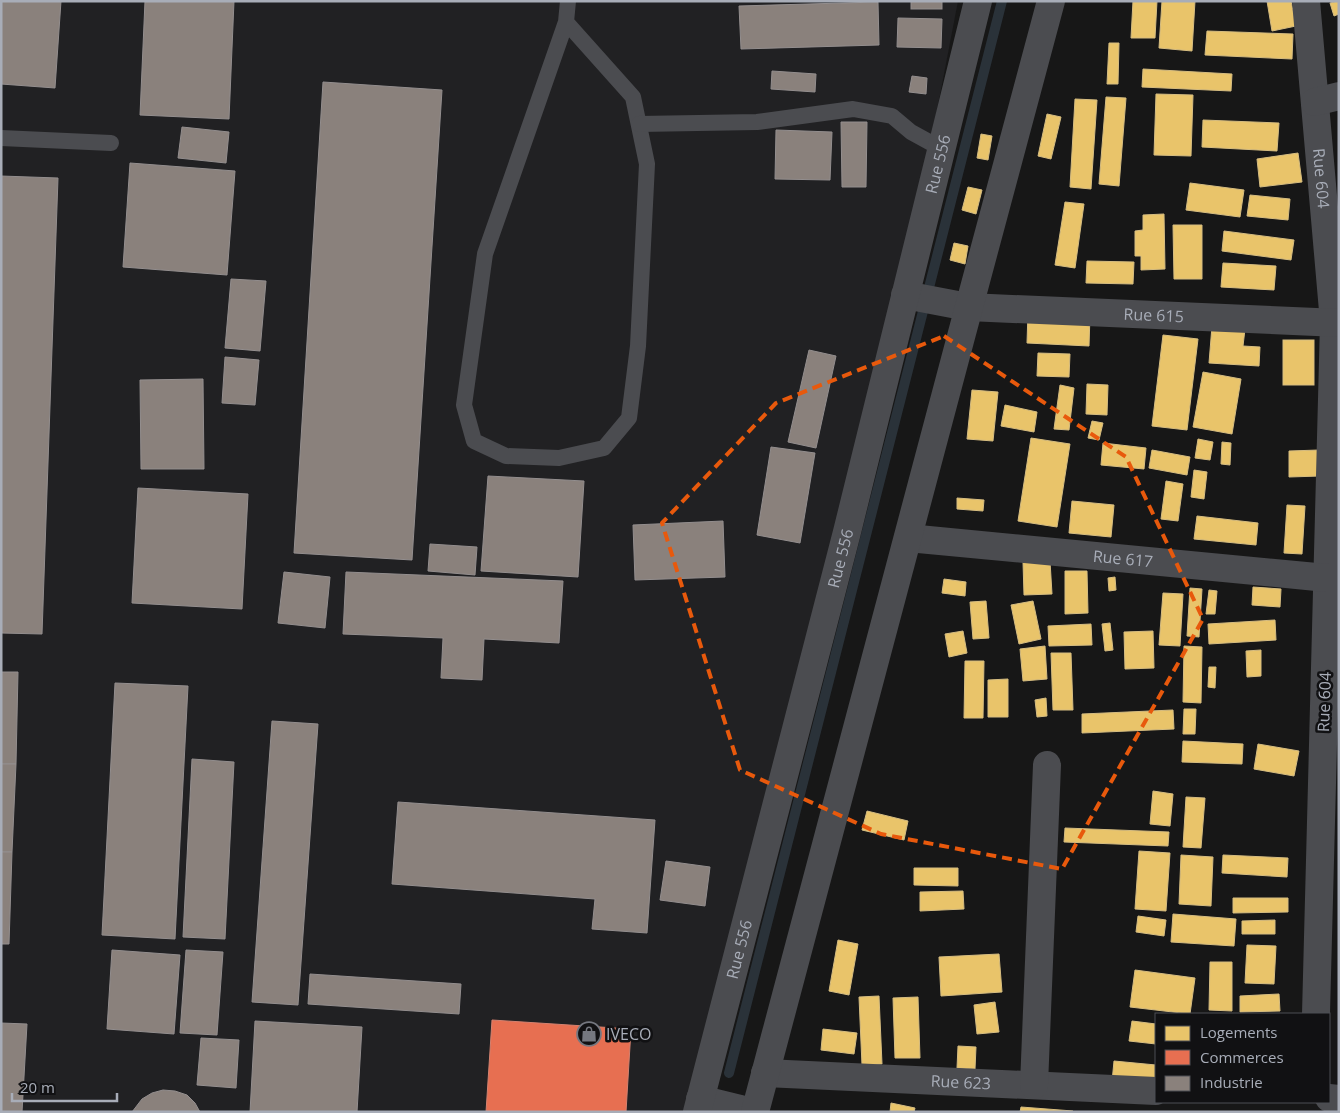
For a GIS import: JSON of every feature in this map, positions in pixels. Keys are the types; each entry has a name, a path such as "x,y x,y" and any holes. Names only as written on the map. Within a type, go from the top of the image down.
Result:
{"street":[{"name":"Rue 556","path":"698,1105 847,532 921,298 942,149 978,1"},
{"path":"698,1105 754,1112 1051,1"},
{"name":"Rue 604","path":"1306,1 1327,99 1336,322 1330,834 1316,1013"},
{"name":"Rue 615","path":"921,298 968,307 1336,322"},
{"name":"Rue 617","path":"908,538 1333,578"},
{"path":"1034,1085 1047,765"},
{"name":"Rue 623","path":"765,1073 1155,1091"}],"lane":[{"path":"566,22 633,97 647,164 638,346 629,418 604,448 559,458 506,456 474,441 464,405 485,254 566,22 568,1"},
{"path":"638,124 757,122 853,109 892,116 911,132 942,149"},
{"path":"1,138 111,142"}],"highlighted area":[{"path":"944,336 1126,457 1203,619 1062,869 881,834 740,770 662,523 776,403"}],"shaded area":[{"path":"1,1 958,1 921,194 690,1112 1,1112"}],"building: Logements":[{"path":"1133,1 1157,1 1155,38 1131,38"},
{"path":"1162,1 1195,1 1192,51 1159,48"},
{"path":"1267,1 1291,1 1296,26 1272,31"},
{"path":"1339,1 1339,14 1334,16 1330,3"},
{"path":"1207,31 1293,34 1292,59 1205,55"},
{"path":"1109,43 1119,43 1118,84 1107,84"},
{"path":"1143,69 1232,74 1231,91 1142,87"},
{"path":"1156,94 1193,95 1191,156 1154,155"},
{"path":"1106,97 1126,98 1119,186 1099,184"},
{"path":"1075,99 1097,100 1091,189 1070,187"},
{"path":"1047,114 1061,117 1051,159 1038,156"},
{"path":"1203,120 1279,123 1277,151 1202,147"},
{"path":"981,134 992,136 988,160 977,158"},
{"path":"1298,153 1302,182 1260,187 1257,159"},
{"path":"1190,183 1244,190 1240,217 1186,210"},
{"path":"968,187 982,190 976,214 962,210"},
{"path":"1250,195 1290,199 1288,220 1247,216"},
{"path":"1065,202 1084,204 1075,268 1055,265"},
{"path":"1164,214 1165,269 1141,270 1141,256 1135,256 1135,231 1143,230 1143,215"},
{"path":"1173,225 1202,225 1202,279 1174,279"},
{"path":"1224,231 1294,240 1291,260 1222,251"},
{"path":"954,243 968,246 965,264 950,260"},
{"path":"1087,261 1134,262 1133,284 1086,283"},
{"path":"1223,263 1276,266 1274,290 1221,287"},
{"path":"1028,312 1090,315 1089,346 1027,343"},
{"path":"1212,326 1245,329 1243,346 1260,347 1259,366 1209,363"},
{"path":"1163,335 1198,339 1187,430 1152,426"},
{"path":"1283,340 1314,340 1314,385 1283,385"},
{"path":"1038,353 1070,354 1069,377 1037,376"},
{"path":"1203,372 1241,379 1232,434 1193,427"},
{"path":"1087,384 1108,385 1107,415 1086,414"},
{"path":"1060,385 1074,388 1069,430 1054,429"},
{"path":"972,390 998,392 993,441 967,439"},
{"path":"1005,405 1037,412 1034,432 1001,426"},
{"path":"1092,421 1103,423 1099,440 1088,438"},
{"path":"1031,438 1070,444 1057,527 1018,521"},
{"path":"1198,439 1213,442 1210,460 1195,458"},
{"path":"1222,442 1231,443 1230,465 1221,464"},
{"path":"1103,443 1146,448 1144,469 1101,465"},
{"path":"1152,450 1190,457 1187,475 1149,468"},
{"path":"1319,450 1320,476 1289,477 1289,451"},
{"path":"1194,470 1207,472 1204,499 1191,497"},
{"path":"1166,481 1183,484 1178,521 1161,519"},
{"path":"957,498 984,500 983,511 957,509"},
{"path":"1072,501 1114,505 1111,537 1069,533"},
{"path":"1287,505 1305,506 1302,554 1284,553"},
{"path":"1197,516 1258,523 1256,545 1194,539"},
{"path":"1050,561 1052,594 1024,595 1023,562"},
{"path":"1065,571 1087,571 1088,613 1065,614"},
{"path":"1115,577 1116,590 1109,591 1108,578"},
{"path":"944,579 966,582 965,596 942,593"},
{"path":"1253,587 1281,589 1280,607 1252,605"},
{"path":"1190,588 1202,589 1199,637 1187,636"},
{"path":"1209,590 1217,591 1215,614 1206,614"},
{"path":"1163,593 1183,594 1180,646 1159,645"},
{"path":"986,601 989,638 973,639 970,602"},
{"path":"1033,601 1041,639 1019,644 1011,605"},
{"path":"1275,620 1276,640 1209,644 1208,624"},
{"path":"1110,623 1113,650 1105,651 1102,624"},
{"path":"1091,624 1092,645 1049,646 1048,626"},
{"path":"963,631 967,653 949,657 945,634"},
{"path":"1153,631 1154,668 1125,669 1124,632"},
{"path":"1045,646 1047,679 1023,681 1020,649"},
{"path":"1184,646 1202,647 1201,703 1183,702"},
{"path":"1261,650 1261,676 1247,677 1246,651"},
{"path":"1051,653 1071,653 1073,710 1053,710"},
{"path":"965,661 984,661 983,718 964,718"},
{"path":"1209,667 1216,667 1215,688 1208,687"},
{"path":"1008,679 1008,717 988,717 988,680"},
{"path":"1046,698 1047,716 1037,717 1035,700"},
{"path":"1184,709 1196,709 1195,734 1183,734"},
{"path":"1173,710 1174,729 1082,733 1082,714"},
{"path":"1183,741 1243,744 1242,764 1182,762"},
{"path":"1258,744 1299,751 1294,776 1254,769"},
{"path":"1153,791 1173,794 1170,826 1150,824"},
{"path":"1186,797 1205,798 1201,848 1183,847"},
{"path":"867,811 908,821 904,840 862,830"},
{"path":"1065,828 1169,832 1168,846 1064,842"},
{"path":"1139,851 1170,853 1166,911 1135,909"},
{"path":"1181,855 1213,857 1211,906 1179,904"},
{"path":"1223,855 1288,858 1287,877 1222,873"},
{"path":"914,868 958,868 958,886 914,885"},
{"path":"963,891 964,909 920,911 920,892"},
{"path":"1233,898 1288,898 1288,912 1233,913"},
{"path":"1173,914 1236,919 1234,946 1171,942"},
{"path":"1138,916 1166,920 1164,936 1136,932"},
{"path":"1275,920 1275,934 1242,934 1242,921"},
{"path":"838,940 858,944 849,995 829,991"},
{"path":"1247,945 1276,946 1274,984 1245,983"},
{"path":"999,954 1002,992 941,996 939,957"},
{"path":"1210,962 1232,962 1232,1011 1209,1010"},
{"path":"1135,970 1195,978 1190,1013 1130,1007"},
{"path":"1279,994 1280,1011 1240,1012 1240,996"},
{"path":"879,996 882,1064 862,1065 859,997"},
{"path":"918,997 920,1058 895,1058 893,998"},
{"path":"995,1002 999,1032 977,1034 974,1005"},
{"path":"1132,1021 1155,1024 1155,1044 1129,1041"},
{"path":"823,1029 857,1033 854,1054 821,1050"},
{"path":"958,1046 976,1047 975,1069 957,1068"},
{"path":"1114,1061 1155,1065 1155,1086 1112,1082"},
{"path":"891,1103 915,1108 914,1112 890,1112"},
{"path":"1021,1107 1073,1111 1073,1112 1020,1112"}],"building: Commerces":[{"path":"492,1020 631,1029 626,1112 486,1112"}],"building: Industrie":[{"path":"1,1 61,1 55,88 1,84"},
{"path":"145,1 234,1 229,119 140,115"},
{"path":"911,1 942,1 942,9 911,9"},
{"path":"878,2 879,45 741,49 739,6"},
{"path":"898,18 942,19 941,48 897,47"},
{"path":"772,71 816,74 815,92 771,89"},
{"path":"912,76 927,78 926,94 909,92"},
{"path":"323,82 442,90 412,560 294,553"},
{"path":"841,122 867,122 866,187 842,187"},
{"path":"182,127 229,132 226,163 178,158"},
{"path":"776,130 832,132 830,180 775,179"},
{"path":"130,163 235,171 227,275 123,267"},
{"path":"1,176 58,178 42,634 1,633"},
{"path":"231,279 266,281 260,351 225,348"},
{"path":"809,350 836,356 816,448 788,442"},
{"path":"225,357 259,360 255,405 222,403"},
{"path":"203,379 204,469 141,469 140,380"},
{"path":"771,447 815,453 800,543 757,535"},
{"path":"488,476 584,481 578,577 481,571"},
{"path":"138,488 248,494 242,609 132,603"},
{"path":"723,521 725,577 635,580 633,525"},
{"path":"430,544 477,547 475,575 428,571"},
{"path":"284,572 330,577 325,628 278,623"},
{"path":"346,572 563,581 559,643 484,639 482,680 441,678 443,638 343,634"},
{"path":"1,672 18,672 16,764 1,764"},
{"path":"115,683 188,686 175,939 102,935"},
{"path":"272,721 318,724 298,1005 252,1002"},
{"path":"192,759 234,762 225,939 183,937"},
{"path":"1,764 16,764 12,852 1,852"},
{"path":"398,802 655,820 647,933 592,929 595,899 392,884"},
{"path":"1,852 12,852 9,944 1,944"},
{"path":"666,861 710,867 705,906 660,900"},
{"path":"112,950 180,955 174,1034 107,1029"},
{"path":"186,950 223,952 217,1035 180,1033"},
{"path":"310,974 461,984 459,1014 308,1004"},
{"path":"255,1021 362,1027 357,1112 250,1112"},
{"path":"1,1023 27,1024 22,1112 1,1112"},
{"path":"201,1038 239,1040 236,1088 197,1085"},
{"path":"163,1090 187,1095 200,1112 132,1112 142,1099 152,1093"}],"waterway":[{"path":"729,1073 1002,1"}],"place":[{"name":"IVECO","path":"589,1034"}]}
